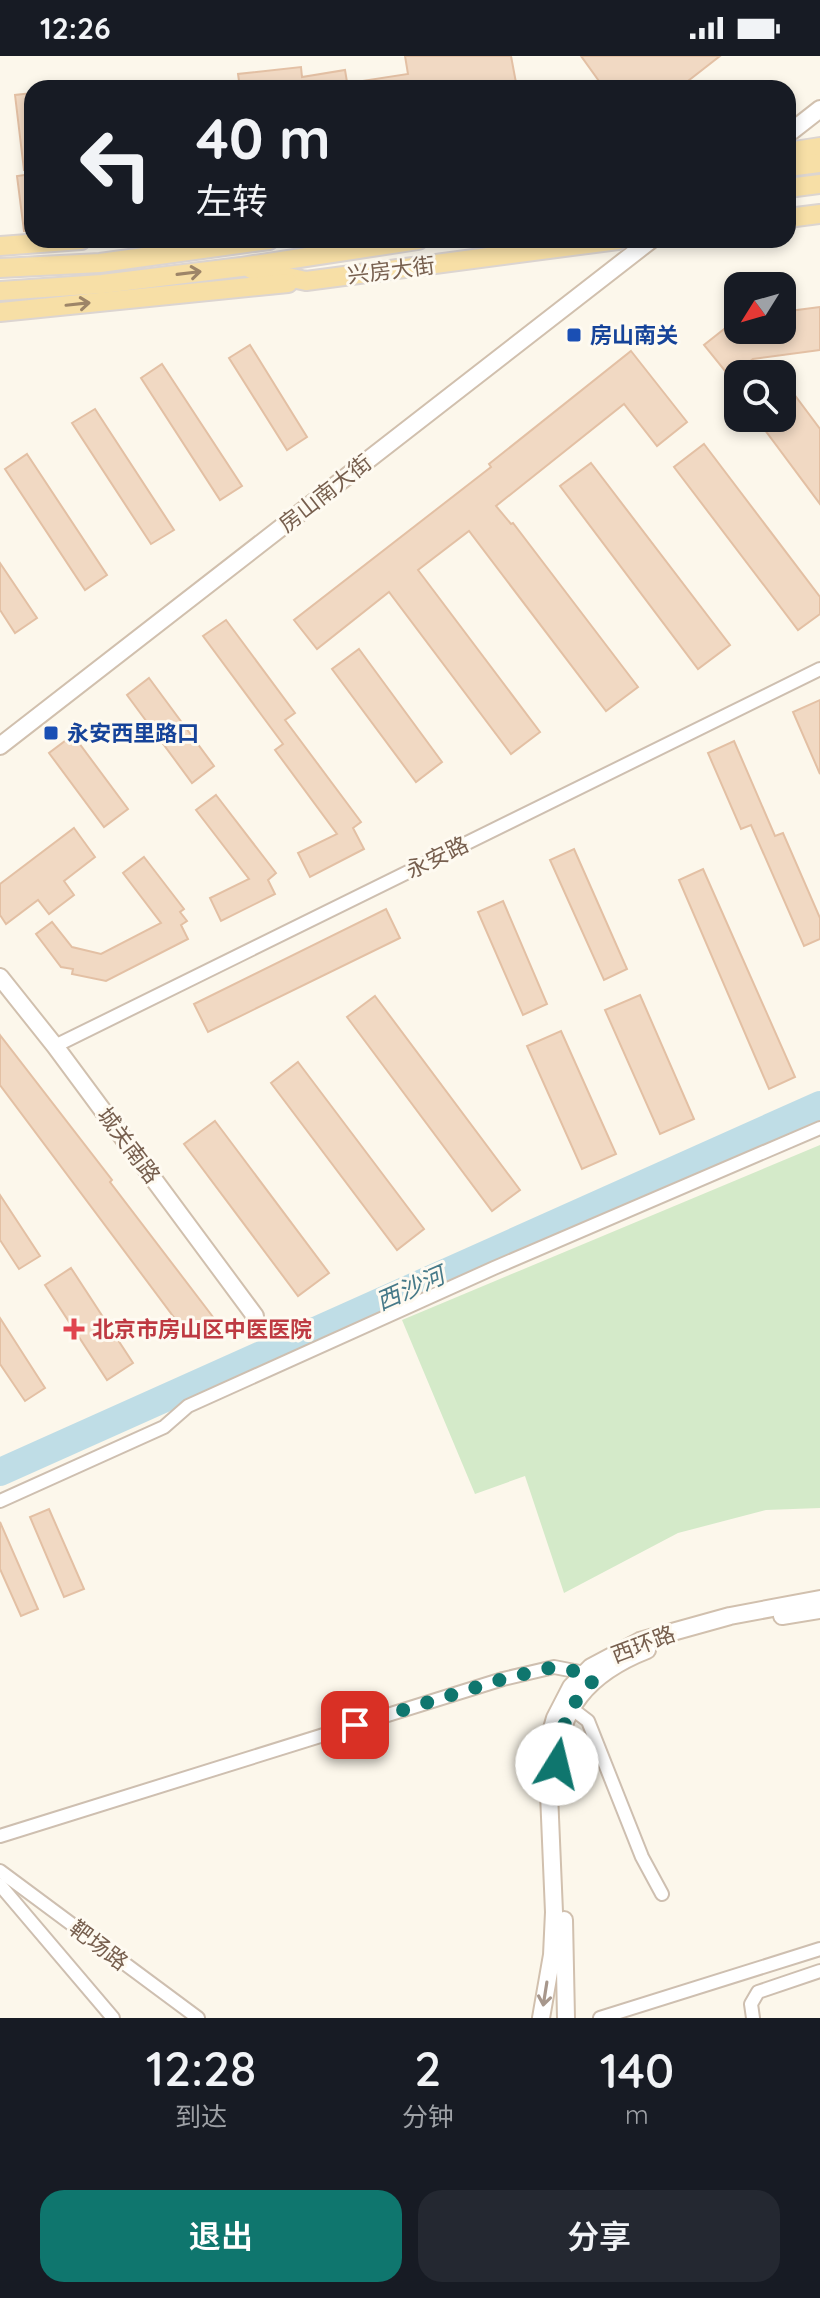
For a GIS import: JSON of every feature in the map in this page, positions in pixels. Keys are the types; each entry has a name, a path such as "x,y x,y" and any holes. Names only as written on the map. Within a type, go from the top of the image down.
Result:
{"main road":[{"path":"796,128 820,109"},
{"path":"796,151 820,147"},
{"path":"796,166 820,163"},
{"path":"796,187 820,184"},
{"path":"796,217 820,214"},
{"path":"0,246 24,245"},
{"path":"0,257 30,248"},
{"path":"0,268 100,263 210,248"},
{"name":"兴房大街","path":"0,291 102,284 365,248"},
{"name":"兴房大街","path":"0,312 306,281 557,248"},
{"name":"房山南大街","path":"0,746 641,248"},
{"name":"兴房大街","path":"241,267 306,281"},
{"name":"城关南路","path":"0,977 55,1046 255,1316"},
{"name":"西环路","path":"566,2018 557,1764 561,1735 571,1708 589,1677 609,1655 640,1641 730,1616 820,1599"},
{"name":"西环路","path":"541,2018 552,1955 554,1912 547,1746 571,1687 650,1649 741,1624 820,1610"}],"street":[{"name":"永安路","path":"55,1046 820,669"},
{"path":"0,1501 164,1427 188,1406 479,1275 820,1128"},
{"path":"0,1836 503,1679 554,1667 589,1677"},
{"path":"571,1708 588,1721 642,1857 662,1894"},
{"name":"靶场路","path":"0,1871 198,2018"},
{"path":"0,1885 113,2018"},
{"path":"600,2018 820,1949"},
{"path":"753,2018 751,2004 758,1992 820,1971"}],"green space":[{"path":"820,1145 820,1508 766,1510 678,1533 564,1593 525,1476 475,1494 402,1320"}],"building":[{"path":"405,56 511,56 516,80 369,80 408,74"},
{"path":"581,56 720,56 689,80 598,80"},
{"path":"301,67 302,77 345,70 347,80 239,80 238,74"},
{"path":"24,94 24,170 15,95"},
{"path":"24,175 24,231 17,176"},
{"path":"820,307 820,350 752,360 724,360 724,370 704,345 724,329 724,344 796,344 796,310"},
{"path":"250,345 307,437 287,450 229,358"},
{"path":"631,351 687,422 657,446 624,404 496,506 513,523 638,687 606,711 469,531 418,570 540,732 511,754 389,592 317,649 294,620 491,467 489,464"},
{"path":"162,364 242,486 220,500 141,378"},
{"path":"796,397 820,429 820,504 766,432 796,432"},
{"path":"95,409 174,530 151,544 72,423"},
{"path":"704,444 820,597 820,614 798,630 674,467"},
{"path":"27,454 107,575 85,590 5,469"},
{"path":"591,463 730,645 698,669 560,486"},
{"path":"0,563 37,618 15,633 0,610"},
{"path":"226,620 295,713 285,720 361,822 353,828 364,849 310,877 298,853 337,834 275,750 283,744 203,636"},
{"path":"359,649 442,762 416,782 332,669"},
{"path":"149,678 214,766 192,783 127,695"},
{"path":"820,700 820,774 793,712"},
{"path":"73,735 128,809 104,827 49,753"},
{"path":"734,741 775,836 783,833 820,918 820,939 804,946 751,825 741,829 708,753"},
{"path":"216,795 276,873 268,880 275,894 221,921 210,898 249,879 196,810"},
{"path":"74,828 95,857 64,881 74,895 49,914 38,900 6,924 0,915 0,884"},
{"path":"574,849 627,969 604,980 550,860"},
{"path":"144,857 184,909 180,912 187,921 181,925 188,939 106,981 72,974 73,969 61,967 36,934 52,922 72,947 101,954 161,923 123,873"},
{"path":"703,869 795,1077 769,1089 679,880"},
{"path":"503,901 547,1004 523,1015 478,912"},
{"path":"386,909 400,938 208,1032 194,1004"},
{"path":"640,995 694,1119 660,1134 605,1010"},
{"path":"375,996 520,1190 492,1211 347,1017"},
{"path":"561,1031 616,1154 582,1169 527,1046"},
{"path":"0,1035 213,1317 188,1336 0,1085"},
{"path":"298,1062 424,1229 397,1250 271,1083"},
{"path":"215,1121 329,1273 298,1296 184,1144"},
{"path":"0,1195 40,1256 19,1269 0,1240"},
{"path":"71,1268 133,1363 107,1380 45,1285"},
{"path":"0,1318 45,1388 25,1401 0,1364"},
{"path":"49,1509 84,1589 64,1597 30,1517"},
{"path":"0,1522 38,1609 21,1616 0,1569"}],"waterway":[{"name":"西沙河","path":"0,1472 820,1105"}],"place":[{"name":"房山南关","path":"574,335"},
{"name":"永安西里路口","path":"51,733"},
{"name":"北京市房山区中医医院","path":"74,1329"}],"route":[{"path":"355,1725 503,1679 554,1667 585,1673 593,1681 579,1696 565,1721 557,1764"}]}
